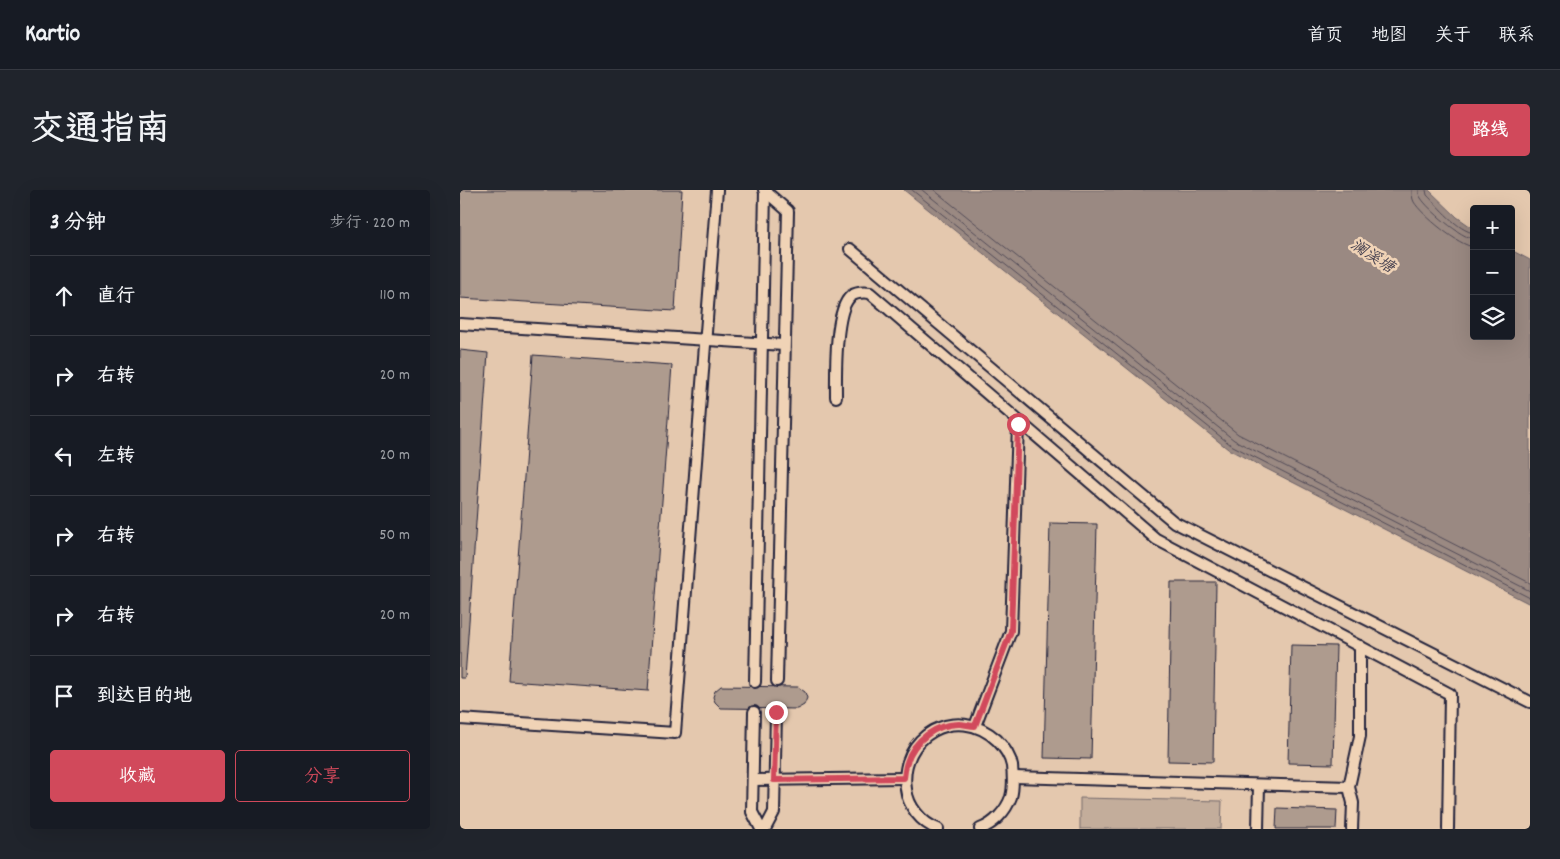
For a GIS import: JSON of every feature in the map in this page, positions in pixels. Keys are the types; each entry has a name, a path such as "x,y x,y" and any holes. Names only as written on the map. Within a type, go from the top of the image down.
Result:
{"lane":[{"path":"460,719 675,733 717,190"},
{"path":"764,190 788,211 777,682"},
{"path":"755,682 764,190"},
{"path":"850,249 1174,522 1530,702"},
{"path":"836,397 836,351 842,310 850,296 861,292 870,293 1156,539 1450,694 1448,829"},
{"path":"460,324 784,346"},
{"path":"975,726 1011,631 1018,424"},
{"path":"1352,829 1353,803 1349,787 1360,736 1360,646"},
{"path":"754,712 752,812 761,829"},
{"path":"765,829 774,812 776,712"},
{"path":"938,829 931,827 917,814 907,797 904,778 907,761 915,746 927,734 942,727 958,724 975,726 990,734 1002,746 1010,760 1014,777 1011,796 1002,813 987,826 980,829"},
{"path":"1014,777 1349,787"},
{"path":"753,780 904,778"},
{"path":"1258,829 1259,784"}],"shaded area":[{"path":"1080,798 1222,801 1221,829 1080,829"}],"water":[{"name":"澜溪塘","path":"904,190 1429,190 1457,217 1470,226 1470,340 1515,340 1515,252 1530,260 1530,604 1228,449"}],"building":[{"path":"460,190 682,190 675,311 460,298"},
{"path":"460,350 488,353 465,678 460,678"},
{"path":"533,355 672,365 648,691 509,681"},
{"path":"1050,523 1097,524 1091,759 1044,758"},
{"path":"1171,582 1216,582 1213,762 1168,761"},
{"path":"1291,645 1336,646 1333,764 1288,763"},
{"path":"721,686 798,687 805,692 807,698 804,705 797,709 721,708 713,697 715,691"},
{"path":"1277,808 1337,810 1336,829 1276,829"}],"route":[{"path":"776,712 774,780 904,778 907,761 915,746 927,734 942,727 958,724 975,726 1011,631 1018,424"}]}
